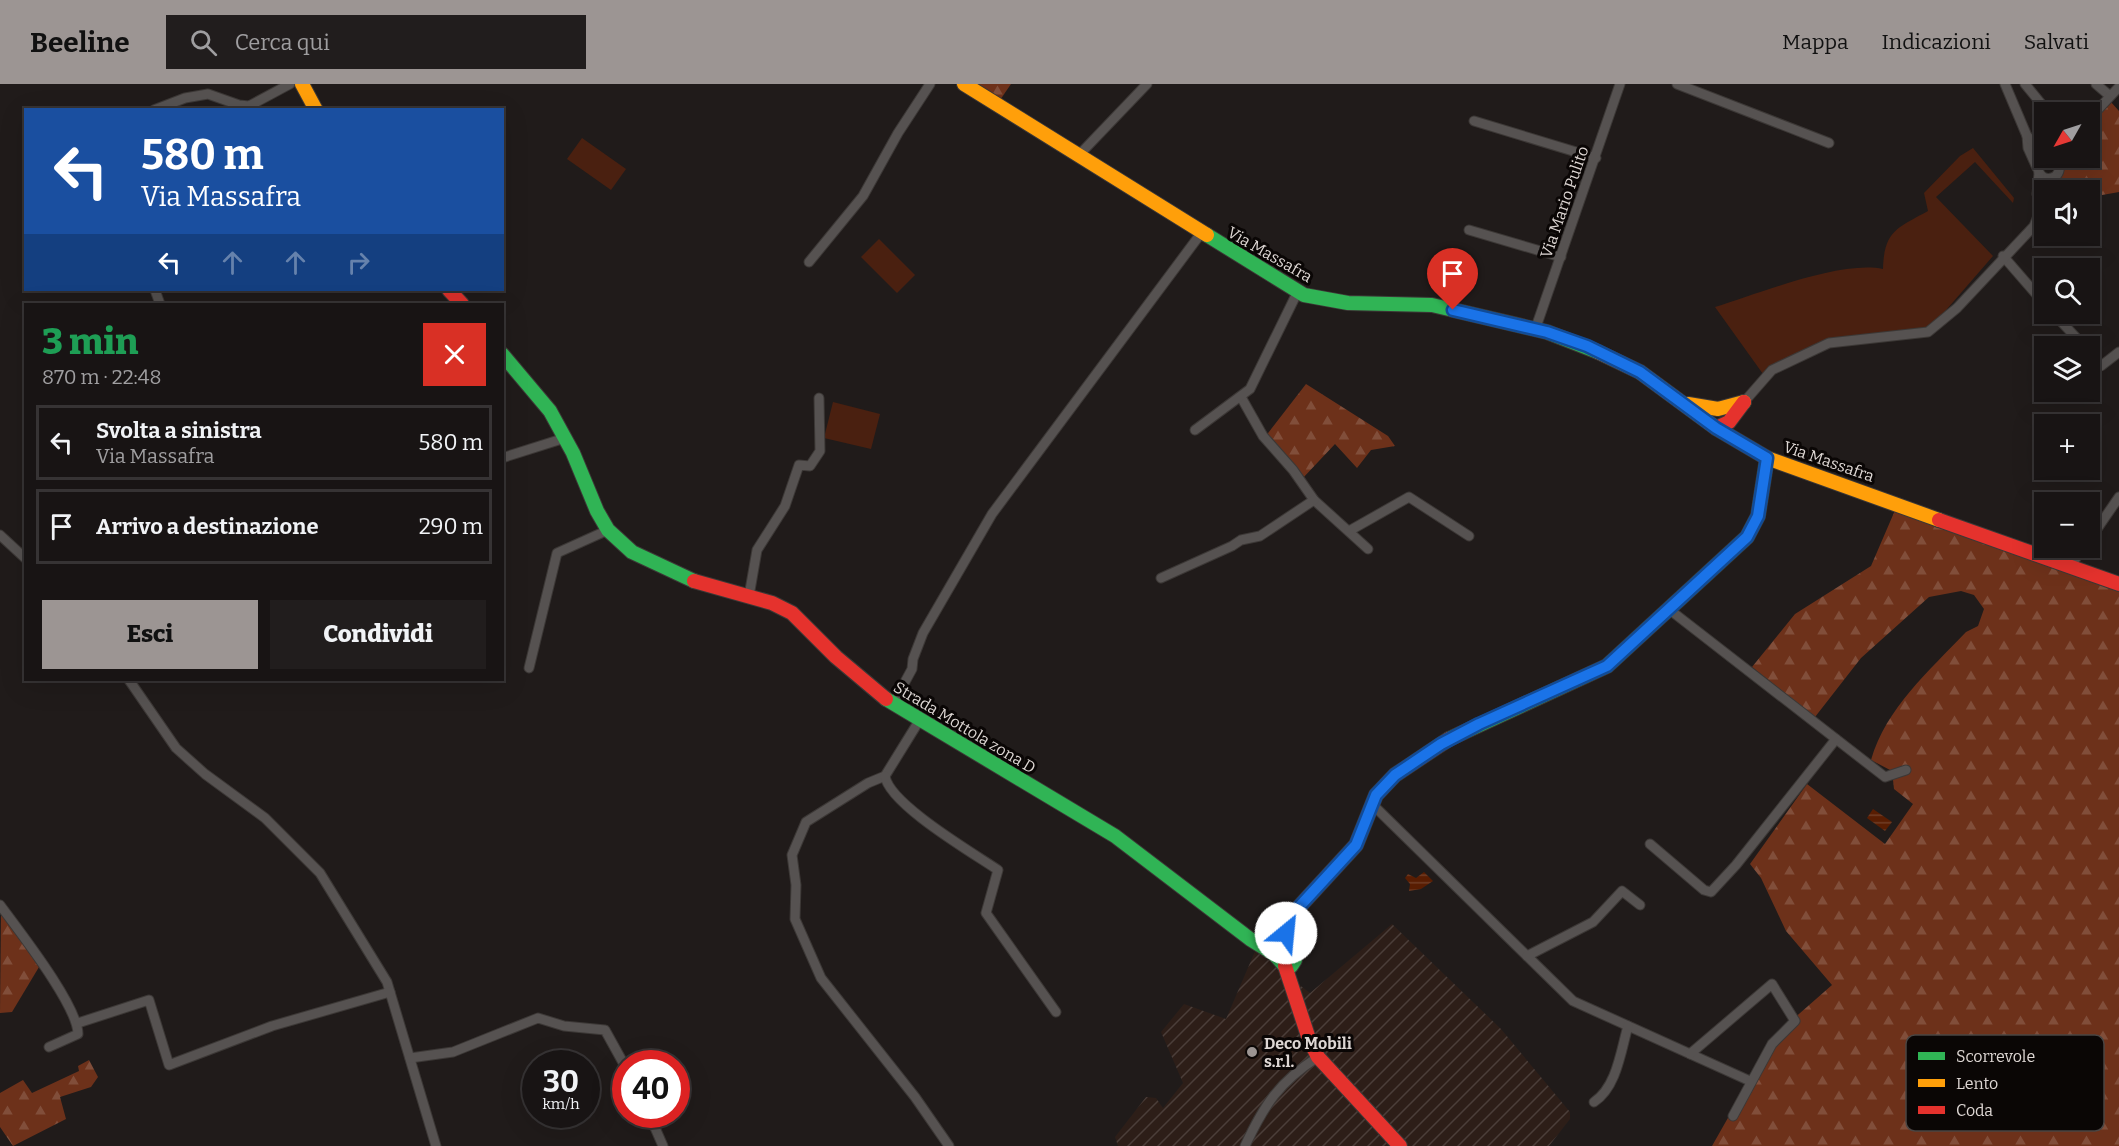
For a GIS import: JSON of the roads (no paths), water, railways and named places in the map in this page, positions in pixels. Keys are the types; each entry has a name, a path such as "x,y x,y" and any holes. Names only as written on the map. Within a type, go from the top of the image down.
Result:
{"main road":[{"path":"302,84 315,108"},
{"name":"Via Massafra","path":"964,84 1298,291 1329,302 1432,305 1535,330 1587,346 1630,367 1716,428 1767,458 2072,564 2119,584"},
{"path":"450,291 461,303"},
{"name":"Strada Mottola zona D","path":"504,356 544,403 565,438 597,511 608,530 632,552 653,564 709,587 772,603 792,613 836,657 892,704 1115,836 1263,948 1287,957"},
{"path":"1683,403 1712,408 1737,405"},
{"path":"1716,428 1715,418 1737,405"},
{"path":"1737,405 1738,422 1744,445"},
{"path":"1400,1146 1318,1057 1309,1039 1299,1002 1299,983 1287,957 1288,919 1356,845 1376,795 1395,775 1441,744 1479,724 1607,666 1747,537 1758,516 1767,458"}],"street":[{"path":"159,108 185,98 208,94 239,105 249,106 290,84"},
{"path":"809,262 863,196 898,133 930,84"},
{"path":"1079,155 1147,84"},
{"name":"Via Mario Pulito","path":"1535,330 1620,84"},
{"path":"1677,84 1829,143"},
{"path":"2005,84 2027,136 2028,148 2038,170 2045,178 2056,176"},
{"path":"2025,84 2040,102"},
{"path":"2096,84 2110,96"},
{"path":"2100,107 2119,87"},
{"path":"1474,121 1596,158"},
{"path":"2027,136 2034,143"},
{"path":"2054,180 2059,168"},
{"path":"2038,170 2038,180"},
{"path":"1737,405 1772,370 1829,343 1928,332 1957,308 2003,256 2034,226"},
{"path":"1469,230 1561,257"},
{"path":"892,704 912,669 913,659 923,633 992,514 1202,232"},
{"path":"2003,256 2034,292"},
{"path":"1195,430 1250,389 1298,291"},
{"path":"2063,324 2075,336"},
{"path":"2100,365 2119,352"},
{"path":"1241,397 1263,436 1293,470 1314,500 1368,549"},
{"path":"748,596 758,550 785,506 799,465 810,466 820,451 819,398"},
{"path":"504,457 565,438"},
{"path":"1349,531 1410,497 1469,536"},
{"path":"2100,525 2119,497"},
{"path":"1161,578 1232,546 1236,542 1260,536 1314,500"},
{"path":"529,668 557,553 608,530"},
{"path":"0,535 24,557"},
{"path":"2072,564 2076,558"},
{"path":"1670,610 1885,777 1906,770"},
{"path":"130,681 176,748 205,774 265,818 320,873 387,982 436,1146"},
{"path":"920,721 885,776 868,783 806,822 792,855 796,885 795,920 821,978 915,1097 949,1146"},
{"path":"1650,844 1704,890 1711,892 1736,866 1836,739"},
{"path":"885,776 886,783 904,804 998,870 986,913 1056,1012"},
{"path":"1372,804 1573,1001 1750,1081"},
{"path":"1527,956 1593,922 1622,891 1640,905"},
{"path":"0,905 48,974 78,1023 78,1034 49,1047"},
{"path":"1689,1054 1772,984 1795,1021 1772,1044 1732,1116"},
{"path":"78,1023 149,1000 169,1065 272,1026 390,992"},
{"path":"410,1058 453,1052 538,1018 564,1026 605,1030 616,1050"},
{"path":"1594,1102 1602,1097 1611,1082 1628,1026"},
{"path":"1245,1146 1264,1105 1272,1095 1295,1072 1318,1057"},
{"path":"655,1128 663,1146"}],"place":[{"name":"Deco Mobili s.r.l.","path":"1252,1052"}]}
